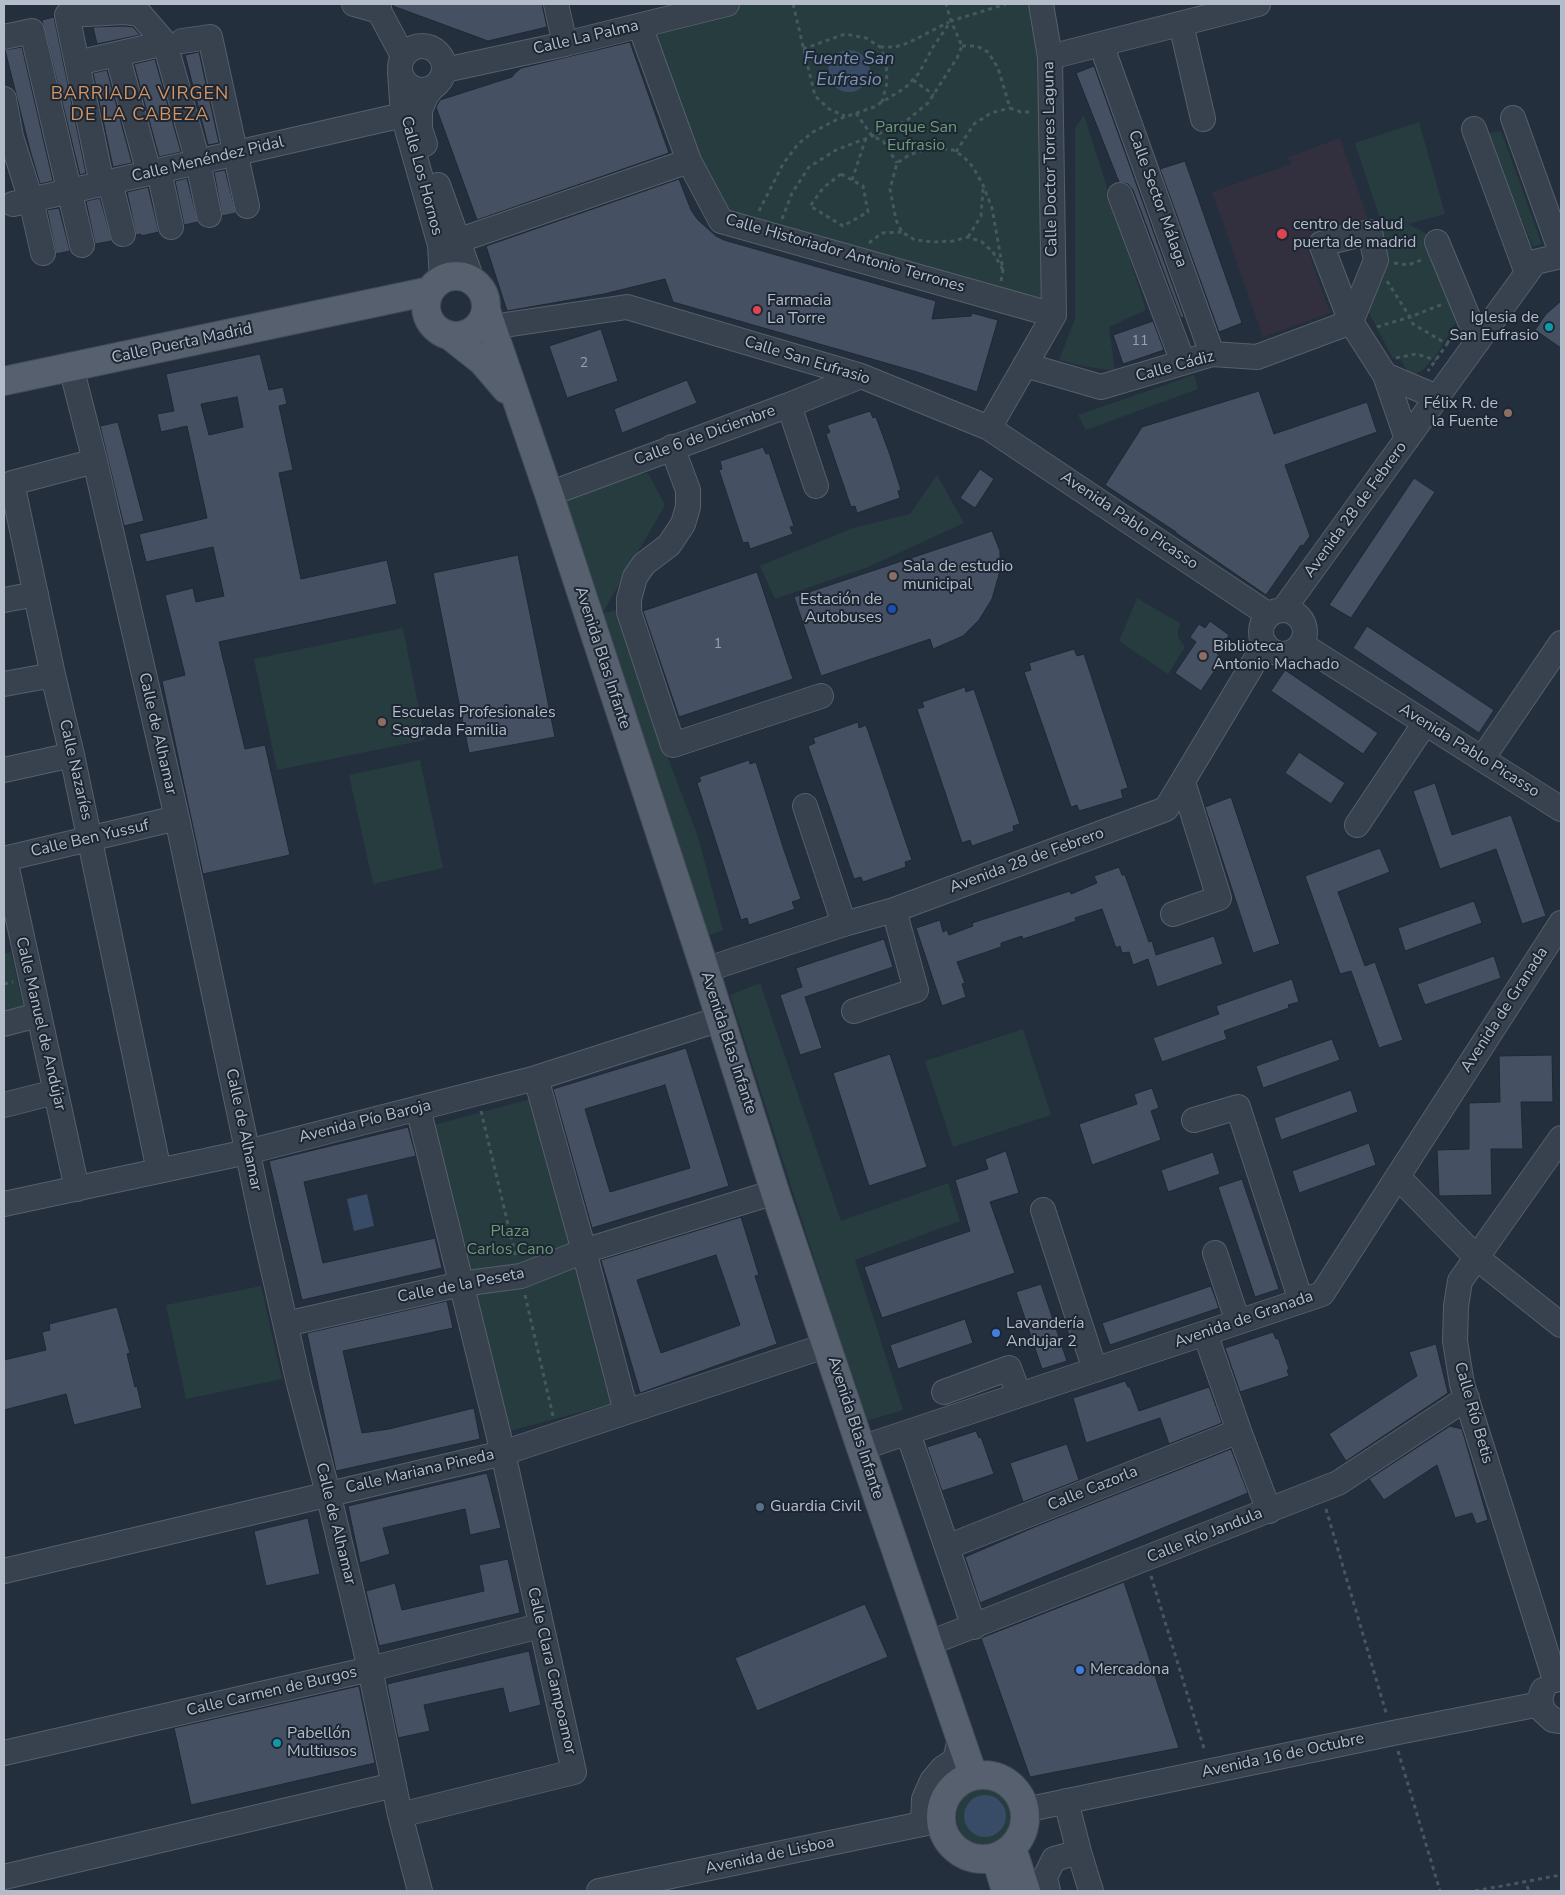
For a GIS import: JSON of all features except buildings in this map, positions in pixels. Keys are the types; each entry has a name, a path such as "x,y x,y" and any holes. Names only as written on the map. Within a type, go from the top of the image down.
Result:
{"main road":[{"path":"456,276 472,280 484,294 488,319 483,321 474,331 460,336 440,329 426,307 436,286 456,276"},
{"name":"Calle Puerta Madrid","path":"4,381 360,307 436,286"},
{"name":"Calle Puerta Madrid","path":"360,307 392,310 440,329 482,360 516,399"},
{"name":"Avenida Blas Infante","path":"488,319 548,494 705,970 775,1192 973,1776"},
{"path":"987,1774 1000,1778 1012,1786 1020,1797 1025,1810 1025,1824 1021,1837 1004,1853 977,1859 959,1852 950,1844 944,1832 932,1822 952,1787 962,1780 987,1774"},
{"path":"1004,1853 1006,1891"},
{"path":"1004,1853 1026,1891"}],"street":[{"path":"354,4 379,7"},
{"path":"556,4 565,44"},
{"name":"Calle La Palma","path":"439,79 565,44 727,4"},
{"name":"Calle Doctor Torres Laguna","path":"1041,4 1050,58 1054,315"},
{"path":"1050,58 1258,4"},
{"name":"Calle Los Hornos","path":"379,7 402,64 403,115 440,245 436,286"},
{"path":"123,234 106,183 67,15 125,12 140,14 174,42 209,215"},
{"path":"1181,24 1203,118"},
{"name":"Calle Historiador Antonio Terrones","path":"640,26 689,160 721,221 1054,315"},
{"path":"4,37 32,31 68,192 82,245"},
{"path":"78,63 174,42 210,37 247,206"},
{"name":"Calle Sector Málaga","path":"1101,44 1212,354"},
{"path":"415,46 430,46 441,56 439,79 419,90 407,84 402,64 415,46"},
{"path":"117,54 171,227"},
{"name":"Calle Los Hornos","path":"439,79 422,102 420,129 472,280"},
{"path":"4,98 22,202 43,253"},
{"name":"Calle Menéndez Pidal","path":"22,202 403,115"},
{"path":"1514,118 1561,254"},
{"path":"1474,128 1527,273"},
{"path":"457,241 689,160"},
{"path":"1120,195 1183,362"},
{"path":"1432,250 1478,341"},
{"name":"Avenida 28 de Febrero","path":"1271,610 1406,439 1535,262 1561,254"},
{"name":"Calle San Eufrasio","path":"488,319 627,307 861,376 989,428"},
{"path":"989,428 1054,315"},
{"name":"Calle Cádiz","path":"1025,366 1101,387 1212,354 1257,356 1351,322 1391,370 1406,439"},
{"name":"Calle de Alhamar","path":"71,368 95,461 177,818 299,1384 328,1493 370,1669 400,1815 420,1891"},
{"path":"1391,370 1437,397"},
{"name":"Calle 6 de Diciembre","path":"548,494 789,405 861,376"},
{"path":"789,405 816,486"},
{"name":"Avenida Pablo Picasso","path":"989,428 1271,610"},
{"path":"672,447 688,490 688,507 683,524 668,545 644,564 635,577 628,599 629,612 673,745 822,696"},
{"name":"Calle Nazaríes","path":"95,461 12,483 72,755 159,1171"},
{"path":"4,600 36,594"},
{"path":"1271,610 1290,611 1301,619 1305,632 1301,644 1290,652 1276,652 1265,644 1261,632 1271,610"},
{"path":"1482,759 1561,643"},
{"name":"Avenida 28 de Febrero","path":"705,970 844,924 894,910 1166,809 1265,644"},
{"name":"Avenida Pablo Picasso","path":"1301,644 1561,809"},
{"path":"4,684 53,675"},
{"path":"1357,825 1425,723"},
{"path":"4,770 72,755"},
{"path":"1172,914 1219,898 1183,782"},
{"path":"805,806 844,924"},
{"name":"Calle Ben Yussuf","path":"4,859 177,818"},
{"name":"Calle Manuel de Andújar","path":"4,859 12,942 38,1016 77,1189"},
{"path":"854,1011 916,990 894,910"},
{"name":"Avenida de Granada","path":"861,1448 1322,1294 1561,923"},
{"path":"4,1024 38,1016"},
{"name":"Avenida Pío Baroja","path":"4,1204 248,1152 536,1078 720,1019"},
{"path":"536,1078 626,1412"},
{"path":"4,1105 55,1092"},
{"path":"1194,1120 1238,1107 1301,1301"},
{"name":"Calle Clara Campoamor","path":"400,1815 574,1772 502,1453 418,1108"},
{"name":"Calle Río Betis","path":"1558,1680 1462,1384 1455,1341 1456,1306 1460,1281 1561,1138"},
{"path":"1398,1177 1477,1258 1561,1324"},
{"name":"Calle de la Peseta","path":"286,1324 461,1284 521,1276 584,1251 775,1192"},
{"path":"1044,1210 1095,1370"},
{"path":"1215,1253 1238,1322"},
{"path":"1205,1333 1269,1510"},
{"name":"Calle Mariana Pineda","path":"4,1571 502,1453 828,1345"},
{"path":"944,1392 1009,1368 1019,1396"},
{"name":"Calle Río Jandula","path":"927,1644 1338,1483 1467,1398"},
{"name":"Calle Cazorla","path":"947,1547 1239,1431"},
{"path":"908,1432 974,1627"},
{"name":"Calle Carmen de Burgos","path":"4,1753 370,1669 540,1626"},
{"path":"1558,1680 1544,1687 1540,1704 1547,1716 1553,1720 1561,1721"},
{"name":"Avenida 16 de Octubre","path":"1025,1810 1540,1704"},
{"path":"932,1822 924,1799 932,1781 943,1768 955,1760 960,1739"},
{"path":"4,1877 394,1785"},
{"path":"1066,1801 1091,1891"},
{"name":"Avenida de Lisboa","path":"599,1891 932,1822"},
{"path":"1048,1891 1045,1877 1054,1859 1079,1852"}],"path":[{"path":"793,4 815,96 829,109 845,116"},
{"path":"776,236 792,193 809,167 836,150 906,121 928,104 957,58 962,46 946,4"},
{"path":"803,49 845,34 866,38 880,47 894,47 908,43 951,21 1006,4"},
{"path":"752,230 760,207 771,185 783,164 798,144 813,132 845,116 882,103 905,88 913,80 951,21"},
{"path":"962,46 977,46 988,52 998,68 1010,108"},
{"path":"880,47 886,61 887,83 882,103"},
{"path":"913,80 934,95"},
{"path":"956,152 974,124 991,112 1010,108 1022,112 1051,112"},
{"path":"856,112 872,136 883,142 897,163"},
{"path":"852,180 866,137"},
{"path":"996,298 1003,270 992,208 973,166 956,152 940,148 909,154 897,163 890,190 896,220 902,232 915,240 933,242 953,241 968,237 982,242 993,252 1003,270"},
{"path":"841,174 852,180 863,186 868,212 843,226 810,206 822,188 841,174"},
{"path":"968,237 981,216 983,185"},
{"path":"859,260 869,244 882,233 902,232"},
{"path":"1391,263 1408,265 1432,250"},
{"path":"1384,278 1390,283 1413,324 1447,344"},
{"path":"1377,327 1450,302"},
{"path":"1421,373 1428,371 1455,329"},
{"path":"1391,370 1393,359 1399,356 1416,354 1436,360"},
{"path":"1320,1490 1440,1891"},
{"path":"1146,1559 1211,1771"},
{"path":"1475,1891 1561,1875"},
{"path":"1527,1886 1529,1891"}],"shaded area":[{"name":"centro de salud puerta de madrid","path":"1340,138 1369,222 1306,245 1330,313 1263,337 1212,192 1291,164 1288,157"}],"green space":[{"name":"Parque San Eufrasio","path":"727,4 1041,4 1054,315 721,221 640,26"},
{"path":"1084,115 1146,310 1109,327 1115,371 1059,360 1075,319 1075,128"},
{"path":"1419,122 1445,214 1408,224 1429,235 1458,319 1437,354 1425,368 1411,377 1399,357 1393,359 1364,303 1382,246 1383,230 1401,225 1383,227 1355,143"},
{"path":"1501,131 1542,244 1533,247 1486,133"},
{"path":"1194,375 1198,389 1086,430 1078,415"},
{"path":"648,473 665,505 602,614 615,610 698,837 723,930 705,937 558,498 622,477"},
{"path":"937,475 964,523 868,567 775,599 760,566 853,528 910,514"},
{"path":"1137,598 1181,624 1178,630 1178,637 1185,647 1168,674 1119,641"},
{"path":"403,628 425,740 277,770 254,659"},
{"path":"420,760 443,868 373,884 349,775"},
{"path":"11,952 24,1010 4,1014 4,954"},
{"path":"760,983 841,1221 948,1183 960,1221 855,1260 903,1410 866,1421 730,995"},
{"path":"1023,1029 1051,1115 953,1147 925,1061"},
{"name":"Plaza Carlos Cano","path":"538,1097 618,1402 495,1435 415,1130"},
{"path":"261,1286 282,1379 186,1399 166,1305"},
{"path":"985,1787 1001,1792 1009,1800 1014,1816 1009,1832 1001,1840 985,1845 969,1840 961,1832 956,1816 961,1800 969,1792"}],"water":[{"name":"Fuente San Eufrasio","path":"849,50 864,56 870,71 864,86 849,92 834,86 828,71 834,56"},
{"path":"367,1194 374,1226 354,1231 347,1199"},
{"path":"985,1795 1000,1801 1006,1816 1000,1831 985,1837 970,1831 964,1816 970,1801"}],"place":[{"name":"centro de salud puerta de madrid","path":"1282,234"},
{"name":"Farmacia La Torre","path":"757,310"},
{"name":"Iglesia de San Eufrasio","path":"1549,327"},
{"name":"Félix R. de la Fuente","path":"1508,413"},
{"name":"Sala de estudio municipal","path":"893,576"},
{"name":"Estación de Autobuses","path":"892,609"},
{"name":"Biblioteca Antonio Machado","path":"1203,656"},
{"name":"Escuelas Profesionales Sagrada Familia","path":"382,722"},
{"name":"Lavandería Andujar 2","path":"996,1333"},
{"name":"Guardia Civil","path":"760,1507"},
{"name":"Mercadona","path":"1080,1670"},
{"name":"Pabellón Multiusos","path":"277,1743"}],"district":[{"name":"BARRIADA VIRGEN DE LA CABEZA","path":"140,105"}]}
